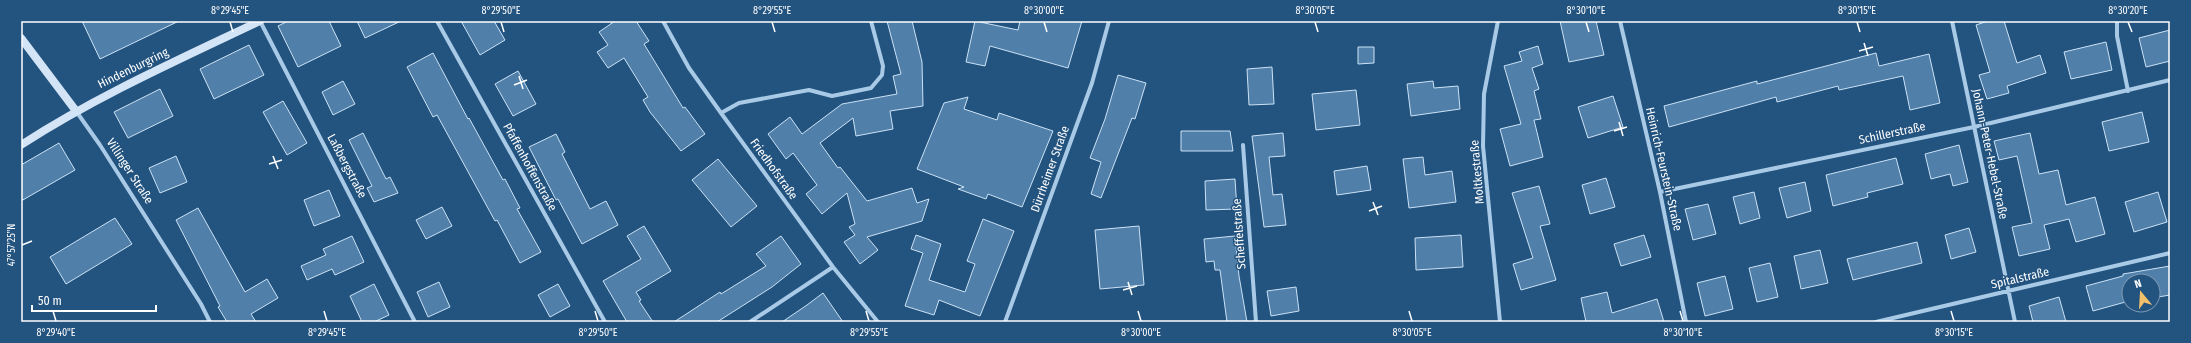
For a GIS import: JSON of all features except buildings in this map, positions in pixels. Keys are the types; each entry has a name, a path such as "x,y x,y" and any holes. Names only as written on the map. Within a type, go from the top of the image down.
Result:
{"main road":[{"name":"Hindenburgring","path":"21,144 76,111 115,90 260,21"},
{"name":"Villinger Straße","path":"21,38 76,111"}],"street":[{"name":"Laßbergstraße","path":"260,21 415,322"},
{"name":"Pfaffenhoffenstraße","path":"437,21 605,322"},
{"name":"Friedhofstraße","path":"663,21 690,68 721,113 833,267 878,322"},
{"path":"721,113 739,103 809,90 832,96 863,92 877,83 882,75 882,66 872,21"},
{"name":"Dürrheimer Straße","path":"1005,322 1092,83 1108,21"},
{"name":"Moltkestraße","path":"1498,21 1484,94 1483,146 1500,322"},
{"name":"Heinrich-Feurstein-Straße","path":"1620,21 1660,192 1686,322"},
{"name":"Johann-Peter-Hebel-Straße","path":"1952,21 2015,322"},
{"path":"2117,21 2117,36 2128,91"},
{"name":"Schillerstraße","path":"1660,192 1974,127 2170,80"},
{"name":"Villinger Straße","path":"76,111 100,145 201,304 210,322"},
{"name":"Scheffelstraße","path":"1243,145 1256,322"},
{"name":"Spitalstraße","path":"1876,322 2170,253"},
{"path":"750,322 833,267"}]}
